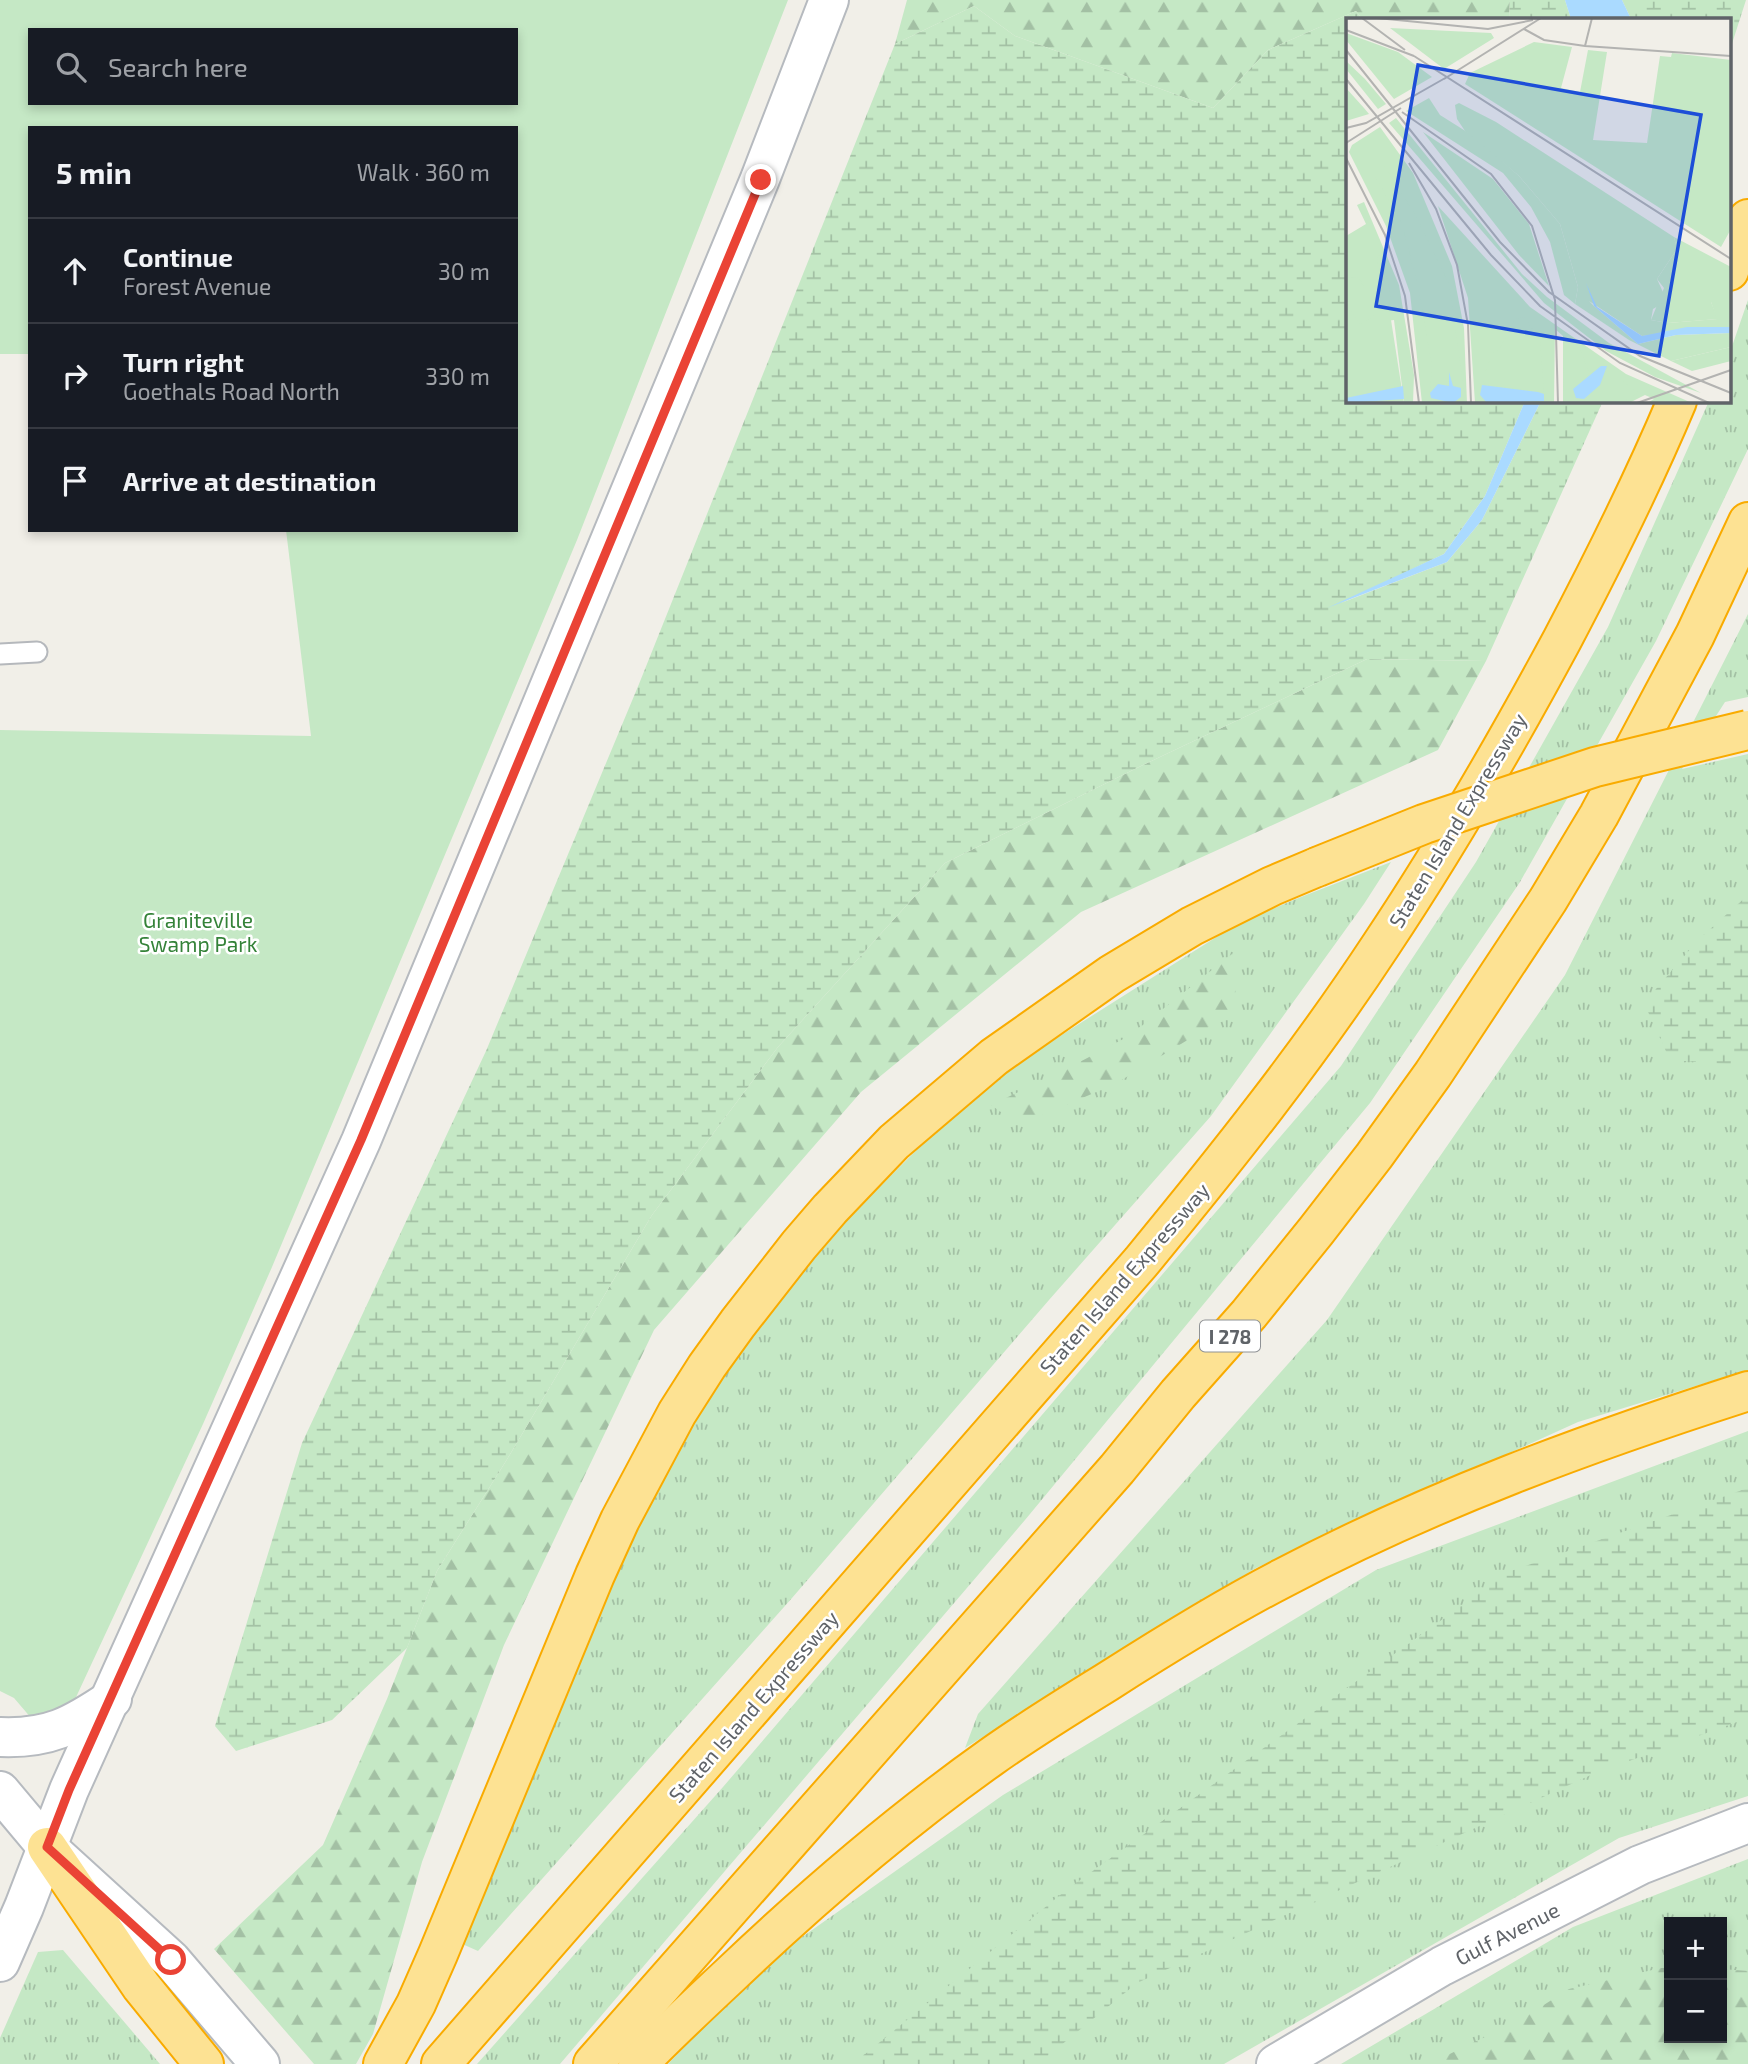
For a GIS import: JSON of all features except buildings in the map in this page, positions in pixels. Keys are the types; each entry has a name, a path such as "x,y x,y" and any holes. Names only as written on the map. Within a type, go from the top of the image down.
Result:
{"highway":[{"path":"1730,268 1748,219"},
{"name":"Staten Island Expressway","path":"441,2064 1141,1262 1203,1187 1302,1056 1380,948 1493,765 1586,595 1677,402"},
{"name":"I 278","path":"593,2064 1117,1469 1178,1394 1249,1314 1374,1156 1433,1074 1548,900 1600,815 1695,635 1748,523"},
{"path":"386,2059 439,1954 595,1575 620,1520 677,1413 769,1282 830,1209 894,1142 994,1057 1112,974 1154,948 1242,901 1424,824 1595,767 1748,730"},
{"path":"638,2064 784,1925 890,1834 1049,1717 1169,1642 1284,1577 1425,1511 1602,1441 1748,1391"},
{"path":"47,1847 141,1986 204,2064"}],"main road":[{"path":"0,1962 69,1790 366,1128 761,180 829,0"},
{"path":"0,1737 35,1736 53,1732 82,1719 111,1699"},
{"path":"0,1791 47,1847 171,1960 260,2064"},
{"name":"Gulf Avenue","path":"1276,2064 1441,1966 1640,1866 1748,1824"}],"lane":[{"path":"0,654 37,652"}],"green space":[{"name":"Graniteville Swamp Park","path":"0,0 788,0 577,540 272,1267 203,1424 71,1708 32,1719 14,1698 0,1691 0,730 311,736 286,532 518,532 518,126 28,126 28,354 0,354"},
{"path":"907,0 1510,0 1509,18 1361,18 1356,11 1268,50 1213,108 1015,36 974,6 895,44"},
{"path":"1510,0 1565,0 1571,18 1509,18"},
{"path":"1622,0 1746,0 1730,50 1730,18 1631,18"},
{"path":"974,6 1015,36 1213,108 1268,50 1356,11 1361,18 1346,18 1346,402 1525,402 1485,496 1444,554 1341,603 1447,562 1482,520 1541,402 1603,402 1486,661 1367,659 945,863 778,1047 652,1215 506,1461 437,1571 407,1648 332,1720 236,1751 215,1726 302,1443 486,1051 639,684 895,44"},
{"path":"1748,300 1748,449 1656,641 1520,882 1370,1103 1025,1520 560,2064 477,2064 723,1787 1341,1066 1476,862 1608,627 1709,402 1730,402 1730,352"},
{"path":"1748,614 1748,697 1725,702 1682,769 1748,754 1748,1370 1578,1422 1256,1568 965,1748 978,1714 1327,1320 1565,975"},
{"path":"1367,659 1486,661 1438,750 1081,912 861,1092 654,1330 504,1645 422,1862 373,2034 356,2064 314,2064 214,1949 323,1845 387,1699 437,1571 506,1461 652,1215 778,1047 945,863"},
{"path":"1391,862 1364,904 1211,1116 792,1598 478,1951 460,1943 606,1586 709,1393 794,1272 981,1086 1237,924"},
{"path":"1748,895 1748,1070 1739,1065 1670,1060 1644,1003 1698,940"},
{"path":"1232,954 1237,1010 1115,1084 1019,1125 991,1105 1129,1036"},
{"path":"1748,1431 1748,1796 1619,1838 1224,2064 668,2064 764,1964 1003,1795 1376,1570"},
{"path":"1748,1488 1748,1718 1593,1774 1137,1983 1038,2064 853,2064 1065,1891 1508,1572"},
{"path":"1748,1859 1748,2064 1341,2064 1573,1927"},
{"path":"63,1950 160,2064 0,2064 0,2038 38,1952"},
{"path":"1664,1968 1664,2043 1727,2043 1727,1969 1748,1971 1748,2064 1429,2064 1520,2020 1569,1989"}],"water":[{"path":"1565,0 1622,0 1631,18 1571,18"},
{"path":"1525,402 1541,402 1482,520 1447,562 1327,608 1444,554 1485,496"}],"route":[{"path":"171,1960 47,1847 69,1790 361,1140 761,180"}]}
